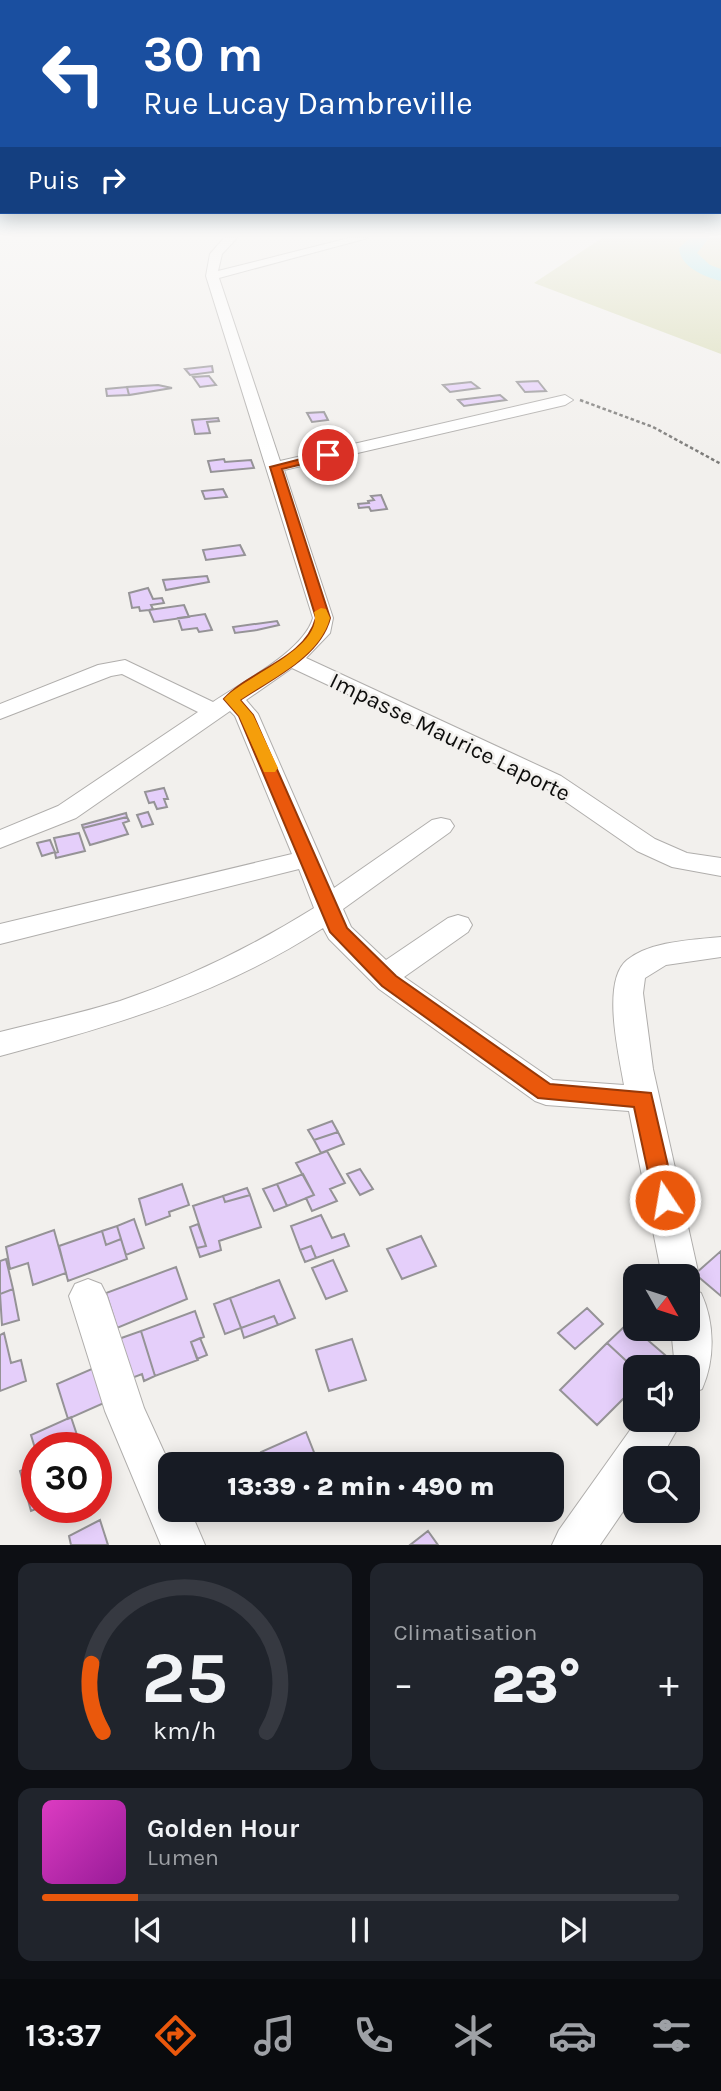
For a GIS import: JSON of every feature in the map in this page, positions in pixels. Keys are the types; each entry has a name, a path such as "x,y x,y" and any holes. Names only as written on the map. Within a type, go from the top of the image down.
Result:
{"street":[{"path":"0,840 68,812 290,659 319,633 323,618 223,310"},
{"path":"275,467 565,400"},
{"name":"Impasse Maurice Laporte","path":"290,659 552,781 646,845 681,861 721,867"},
{"path":"0,712 106,670 125,667 246,715 339,932 384,976 546,1092 643,1099"},
{"path":"0,1044 146,1003 222,972 291,936 441,826"},
{"path":"0,934 306,859"},
{"path":"384,976 458,925"},
{"path":"678,1264 643,1099 628,1011 629,977 640,965 671,953 721,947"},
{"path":"88,1296 125,1411 183,1545"},
{"path":"574,1545 623,1476"}],"path":[{"path":"565,400 579,400 605,408 693,447 721,464"}],"green space":[{"path":"605,310 721,310 721,354"}],"building":[{"path":"212,366 213,372 190,375 185,369"},
{"path":"209,376 216,385 200,387 193,377"},
{"path":"538,381 546,391 525,392 517,382"},
{"path":"471,382 479,388 450,392 443,385"},
{"path":"158,385 172,388 129,395 127,387"},
{"path":"127,387 129,395 107,396 106,389"},
{"path":"500,395 506,400 464,406 458,400"},
{"path":"324,412 328,420 312,422 307,413"},
{"path":"218,418 219,421 207,422 210,433 195,434 192,420"},
{"path":"224,459 225,462 251,460 254,468 211,472 208,461"},
{"path":"223,489 227,497 205,499 202,491"},
{"path":"381,495 387,509 371,511 369,507 359,508 358,504 374,500 371,496"},
{"path":"240,545 245,555 206,560 203,550"},
{"path":"207,576 209,582 166,590 163,580"},
{"path":"148,588 153,599 162,598 164,603 151,605 153,609 149,610 132,608 129,593"},
{"path":"184,605 189,617 154,622 149,610"},
{"path":"205,614 212,630 182,630 178,618"},
{"path":"277,621 279,625 235,633 233,627"},
{"path":"164,788 168,799 164,799 167,807 157,809 154,802 149,803 145,792"},
{"path":"148,812 153,824 142,827 137,815"},
{"path":"126,813 127,817 83,828 82,825"},
{"path":"127,817 129,821 123,823 128,834 90,845 83,828"},
{"path":"79,833 85,851 56,858 55,853 58,852 54,838"},
{"path":"50,840 55,852 42,856 37,843"},
{"path":"332,1121 338,1132 314,1140 308,1130"},
{"path":"338,1132 344,1144 321,1153 314,1140"},
{"path":"327,1151 345,1183 330,1189 337,1201 312,1211 306,1198 314,1195 296,1163"},
{"path":"360,1169 373,1189 360,1195 347,1174"},
{"path":"303,1174 314,1195 287,1206 277,1184"},
{"path":"182,1184 189,1205 146,1225 139,1199"},
{"path":"277,1184 287,1206 274,1211 263,1189"},
{"path":"247,1188 250,1195 225,1202 223,1196"},
{"path":"250,1195 261,1227 219,1241 221,1250 200,1257 197,1248 206,1246 193,1206 223,1196 225,1202"},
{"path":"321,1215 332,1238 344,1234 349,1246 316,1258 311,1246 300,1250 291,1226"},
{"path":"134,1219 144,1248 126,1255 117,1226"},
{"path":"198,1224 206,1246 197,1248 190,1227"},
{"path":"117,1226 121,1239 106,1245 102,1231"},
{"path":"54,1230 66,1273 33,1285 28,1263 10,1269 6,1247"},
{"path":"102,1231 106,1245 121,1239 127,1259 68,1281 59,1246"},
{"path":"421,1236 436,1266 402,1279 387,1249"},
{"path":"311,1246 316,1258 305,1262 300,1250"},
{"path":"721,1251 721,1296 700,1278 700,1270"},
{"path":"6,1259 13,1289 0,1294 0,1261"},
{"path":"333,1260 347,1291 326,1299 312,1268"},
{"path":"176,1267 187,1299 117,1328 106,1293"},
{"path":"279,1280 295,1318 278,1325 274,1316 241,1328 230,1298"},
{"path":"13,1289 19,1320 2,1325 0,1294"},
{"path":"230,1298 241,1328 225,1334 214,1304"},
{"path":"587,1308 603,1324 575,1349 558,1333"},
{"path":"195,1311 204,1337 191,1342 198,1360 155,1376 141,1331"},
{"path":"274,1316 278,1325 244,1338 241,1328"},
{"path":"623,1328 623,1341 649,1341 665,1355 623,1355 623,1358 607,1343"},
{"path":"141,1331 155,1376 144,1381 142,1374 124,1381 113,1341"},
{"path":"4,1333 11,1363 21,1360 26,1381 0,1391 0,1335"},
{"path":"200,1338 207,1355 197,1359 191,1342"},
{"path":"352,1339 366,1380 329,1391 316,1350"},
{"path":"607,1343 623,1358 623,1399 597,1425 560,1390"},
{"path":"101,1365 113,1399 68,1419 57,1384"},
{"path":"71,1417 76,1432 38,1432"},
{"path":"306,1432 314,1452 261,1452"},
{"path":"94,1523 101,1523 108,1545 71,1545 69,1536"},
{"path":"428,1531 438,1545 410,1545"}],"slow traffic":[{"path":"270,768 246,715 232,699 301,652 319,633 323,618 321,612"}],"route":[{"path":"328,455 275,467 323,618 319,633 301,652 232,699 246,715 277,784 311,872 339,932 389,981 546,1092 643,1099 665,1200"}]}
